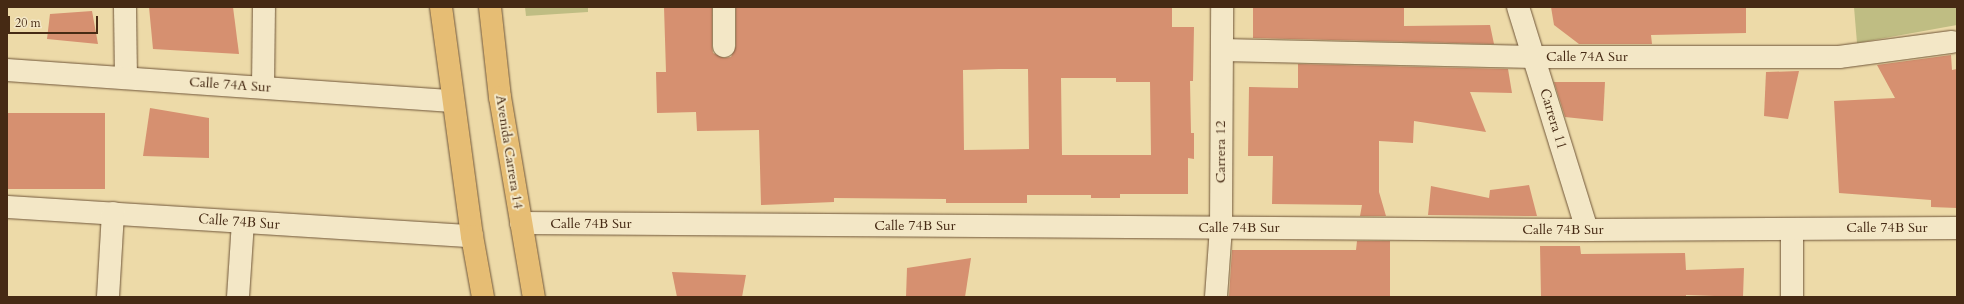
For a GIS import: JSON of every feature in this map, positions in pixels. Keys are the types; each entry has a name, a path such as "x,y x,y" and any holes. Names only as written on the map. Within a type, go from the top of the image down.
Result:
{"main road":[{"path":"441,7 452,101 472,236 483,297"},
{"name":"Avenida Carrera 14","path":"490,7 500,97 534,297"}],"street":[{"path":"124,7 126,78"},
{"path":"263,88 264,7"},
{"path":"724,7 724,46"},
{"name":"Carrera 12","path":"1216,297 1221,228 1222,7"},
{"name":"Carrera 11","path":"1518,7 1587,230"},
{"name":"Calle 74A Sur","path":"1222,50 1534,57 1839,57 1952,42"},
{"name":"Calle 74A Sur","path":"7,70 452,101"},
{"name":"Calle 74B Sur","path":"7,207 472,236"},
{"path":"108,297 113,213"},
{"path":"238,297 243,222"},
{"name":"Calle 74B Sur","path":"521,223 1587,230 1957,228"},
{"path":"1792,229 1792,297"}],"shaded area":[{"path":"525,7 588,7 588,12 526,16"},
{"path":"1854,7 1957,7 1957,25 1857,43"}],"building":[{"path":"149,7 233,7 239,54 153,49"},
{"path":"664,7 712,7 713,53 724,58 731,57 736,46 736,7 1172,7 1172,27 1194,27 1193,81 1190,81 1191,133 1194,133 1194,159 1188,158 1188,194 1120,194 1120,198 1091,198 1091,195 1027,195 1027,203 946,203 946,199 834,198 834,202 761,205 759,130 697,131 696,112 657,113 656,72 666,72","holes":["1028,69 1029,149 964,150 963,70","1061,78 1116,78 1116,82 1150,82 1151,155 1062,155"]},
{"path":"1253,7 1404,7 1404,26 1490,25 1494,44 1253,38"},
{"path":"1551,7 1746,7 1746,33 1651,35 1652,44 1579,44 1554,25"},
{"path":"92,11 98,44 47,39 50,14"},
{"path":"1951,55 1952,70 1957,69 1957,208 1931,207 1931,200 1839,193 1834,101 1895,98 1877,65"},
{"path":"1298,64 1508,69 1512,93 1470,92 1486,132 1414,121 1413,143 1379,141 1379,192 1386,216 1360,216 1362,205 1272,204 1273,156 1248,156 1249,87 1298,88"},
{"path":"1799,71 1788,119 1764,116 1766,72"},
{"path":"1554,82 1605,82 1603,121 1565,117"},
{"path":"150,108 209,118 209,158 143,156"},
{"path":"7,113 105,113 105,189 7,189"},
{"path":"1529,185 1537,216 1428,215 1431,186 1489,198 1490,190"},
{"path":"1357,241 1390,241 1390,297 1229,297 1232,250 1356,250"},
{"path":"1540,246 1580,246 1581,254 1685,253 1686,270 1744,268 1743,297 1686,295 1686,297 1541,297"},
{"path":"971,258 965,297 906,297 907,268"},
{"path":"672,272 746,275 742,297 677,297"}]}
